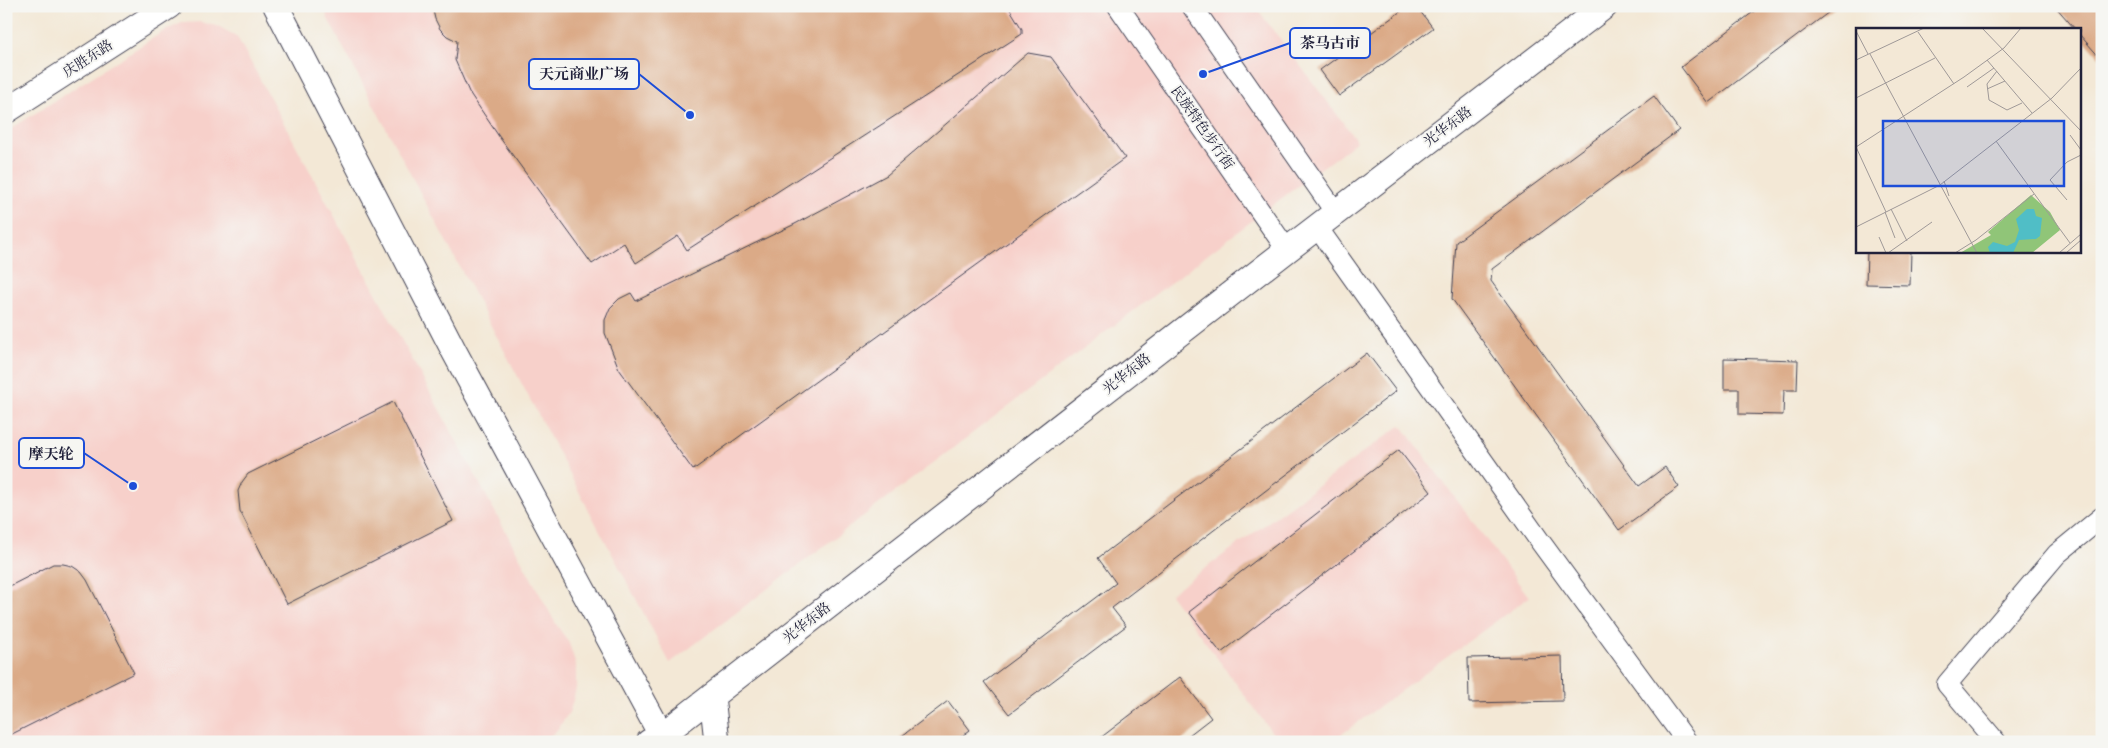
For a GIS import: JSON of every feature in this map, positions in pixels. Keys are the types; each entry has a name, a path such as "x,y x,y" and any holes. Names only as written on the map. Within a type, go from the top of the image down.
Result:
{"main road":[{"name":"庆胜东路","path":"6,112 169,6"},
{"path":"276,6 455,353 659,740"},
{"name":"光华东路","path":"659,740 712,696 1605,6"},
{"path":"712,696 717,742"}],"street":[{"name":"民族特色步行街","path":"1118,6 1287,250"},
{"path":"1192,6 1326,220 1539,540 1687,742"},
{"path":"1996,742 1947,684 2057,554 2102,517"}],"shaded area":[{"path":"325,6 1255,6 1357,141 670,663 327,17"},
{"path":"201,22 220,27 237,37 556,624 569,643 576,665 576,689 570,711 557,730 543,742 6,742 6,132 164,31 182,23"},
{"path":"1401,425 1529,597 1331,742 1279,742 1170,594"}],"building":[{"path":"432,6 1008,6 1022,29 1022,34 687,250 678,236 636,263 624,243 592,264 500,138 469,92 455,60 457,41 447,36 440,29"},
{"path":"1408,6 1416,6 1433,28 1339,96 1320,70"},
{"path":"1761,6 1837,6 1708,103 1681,67"},
{"path":"2055,6 2102,6 2102,60 2080,35 2080,28 2074,28"},
{"path":"1028,53 1051,57 1125,158 693,470 619,369 605,333 605,320 610,308 619,299 631,293 636,301 795,224 887,175"},
{"path":"1654,96 1679,130 1492,269 1491,281 1639,486 1665,467 1679,487 1619,530 1452,299 1456,242"},
{"path":"1867,252 1911,252 1910,285 1866,284"},
{"path":"1367,353 1396,391 1112,608 1126,626 1009,714 984,682 1116,583 1098,558"},
{"path":"1724,358 1798,360 1797,390 1784,390 1783,415 1739,414 1739,389 1724,389"},
{"path":"393,402 453,521 287,604 240,511 238,491 242,482 248,474"},
{"path":"1399,450 1431,492 1221,653 1189,612"},
{"path":"53,564 72,566 81,572 87,580 134,673 6,737 6,588"},
{"path":"1562,656 1563,701 1469,703 1468,658"},
{"path":"1180,677 1211,718 1180,742 1095,742"},
{"path":"948,701 970,730 954,742 894,742"}],"place":[{"name":"茶马古市","path":"1203,74"},
{"name":"天元商业广场","path":"690,115"},
{"name":"摩天轮","path":"133,486"}]}
